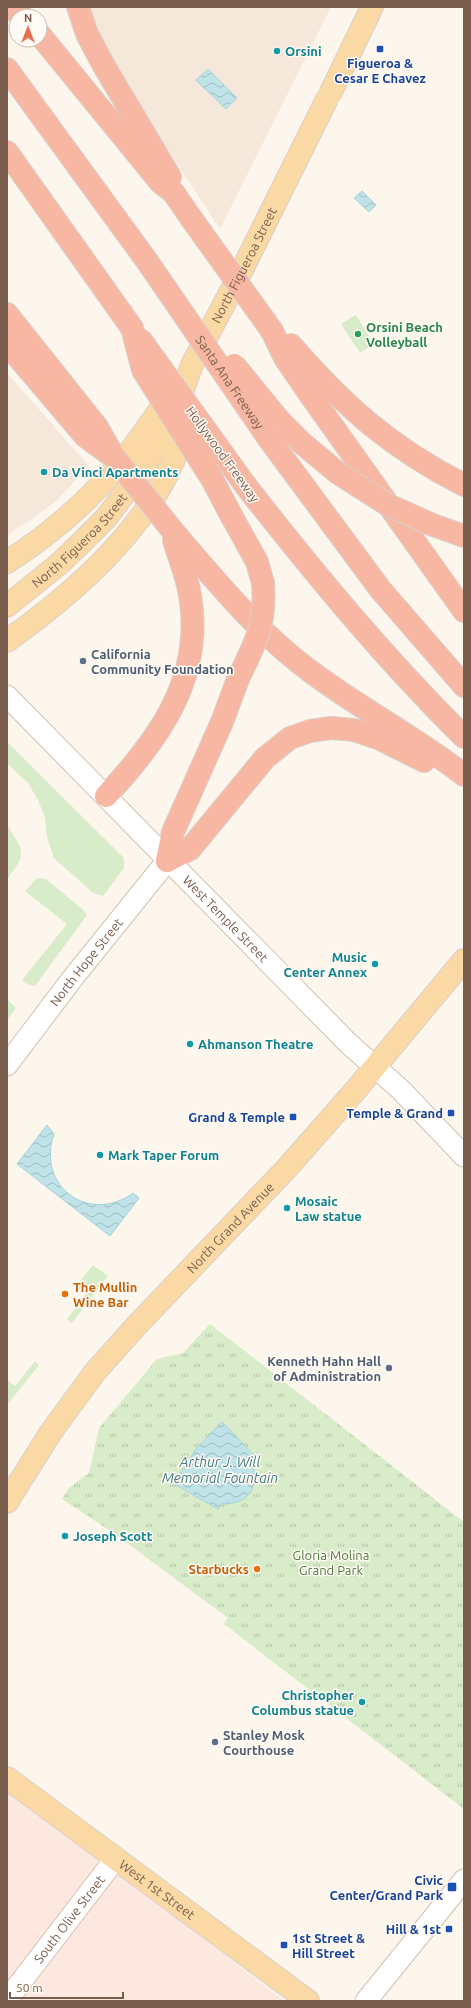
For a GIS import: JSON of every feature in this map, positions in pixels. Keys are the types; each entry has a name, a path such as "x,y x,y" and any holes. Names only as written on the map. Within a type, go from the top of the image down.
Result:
{"highway":[{"path":"78,7 87,34 104,66 169,175 173,192"},
{"path":"48,45 161,183 173,192 288,352 464,611"},
{"name":"Santa Ana Freeway","path":"7,69 148,261 269,439 380,589 464,686"},
{"name":"Hollywood Freeway","path":"7,152 246,486 347,610 401,671 464,737"},
{"path":"148,261 279,420 303,444 338,473 388,505 420,520 459,534"},
{"path":"7,314 65,399 85,436 114,457 172,530 182,550 193,620 191,649 186,673 176,699 153,741 136,763 106,796"},
{"path":"127,320 143,370 212,479 257,562 263,583 264,612 261,627 238,679 222,722 173,832 167,861"},
{"path":"7,344 65,399"},
{"path":"288,352 318,377 369,424 405,452 464,485"},
{"path":"182,550 280,647 342,694 446,761 464,775"},
{"path":"167,861 190,849 265,758 290,738 310,731 331,728 354,730 380,739 427,763 464,787"}],"main road":[{"name":"North Figueroa Street","path":"7,606 64,560 106,518 126,495 160,441 173,416 192,365 243,268 372,7"},
{"path":"7,562 43,538 92,495 128,454 192,365"},
{"path":"7,641 76,586 127,535 147,510 165,480 177,452 186,422 192,365"},
{"name":"West Temple Street","path":"7,696 106,796 167,861 374,1068 400,1090 464,1156"},
{"name":"North Hope Street","path":"7,1065 72,979 167,861"},
{"name":"North Grand Avenue","path":"7,1502 51,1432 95,1372 137,1325 287,1168 374,1068 464,960"},
{"name":"West 1st Street","path":"7,1778 308,2001"},
{"name":"South Olive Street","path":"7,2000 116,1858"},
{"path":"366,2001 464,1880"}],"shaded area":[{"name":"Orsini","path":"90,7 331,7 220,229 144,114 101,38"},
{"name":"Da Vinci Apartments","path":"7,373 89,466 55,502 7,536"},
{"path":"7,1787 284,2001 7,2001"}],"green space":[{"name":"Orsini Beach Volleyball","path":"356,315 374,344 360,353 341,324"},
{"path":"7,742 124,858 124,868 103,896 93,893 54,858 47,837 45,818 38,800 28,783 7,763"},
{"path":"7,825 20,847 21,857 7,879"},
{"path":"39,878 46,879 82,909 87,915 35,986 22,980 67,924 25,891 35,880"},
{"path":"7,999 16,1008 7,1020"},
{"path":"93,1265 108,1276 72,1323 67,1319 87,1293 76,1286"},
{"name":"Gloria Molina Grand Park","path":"210,1324 464,1522 464,1809 224,1624 228,1618 112,1532 62,1499 69,1488 89,1473 99,1428 157,1359 183,1353"},
{"path":"35,1361 39,1365 7,1405 7,1380 15,1386"}],"water":[{"path":"208,69 237,98 226,109 196,80"},
{"path":"362,191 376,205 369,212 354,198"},
{"path":"47,1125 54,1134 50,1153 53,1170 59,1184 70,1195 84,1202 100,1205 116,1202 133,1193 139,1198 110,1236 17,1164"},
{"name":"Arthur J. Will Memorial Fountain","path":"222,1422 258,1459 252,1463 255,1480 250,1493 238,1502 221,1504 218,1509 174,1484 196,1449"}],"place":[{"name":"Figueroa & Cesar E Chavez","path":"380,49"},
{"name":"Orsini","path":"277,51"},
{"name":"Orsini Beach Volleyball","path":"358,334"},
{"name":"Da Vinci Apartments","path":"44,472"},
{"name":"California Community Foundation","path":"83,661"},
{"name":"Music Center Annex","path":"375,964"},
{"name":"Ahmanson Theatre","path":"190,1044"},
{"name":"Temple & Grand","path":"451,1113"},
{"name":"Grand & Temple","path":"293,1117"},
{"name":"Mark Taper Forum","path":"100,1155"},
{"name":"Mosaic Law statue","path":"287,1208"},
{"name":"The Mullin Wine Bar","path":"65,1294"},
{"name":"Kenneth Hahn Hall of Administration","path":"389,1368"},
{"name":"Joseph Scott","path":"65,1536"},
{"name":"Starbucks","path":"257,1569"},
{"name":"Christopher Columbus statue","path":"362,1702"},
{"name":"Stanley Mosk Courthouse","path":"215,1742"},
{"name":"Civic Center/Grand Park","path":"452,1887"},
{"name":"Hill & 1st","path":"449,1929"},
{"name":"1st Street & Hill Street","path":"284,1945"}]}
